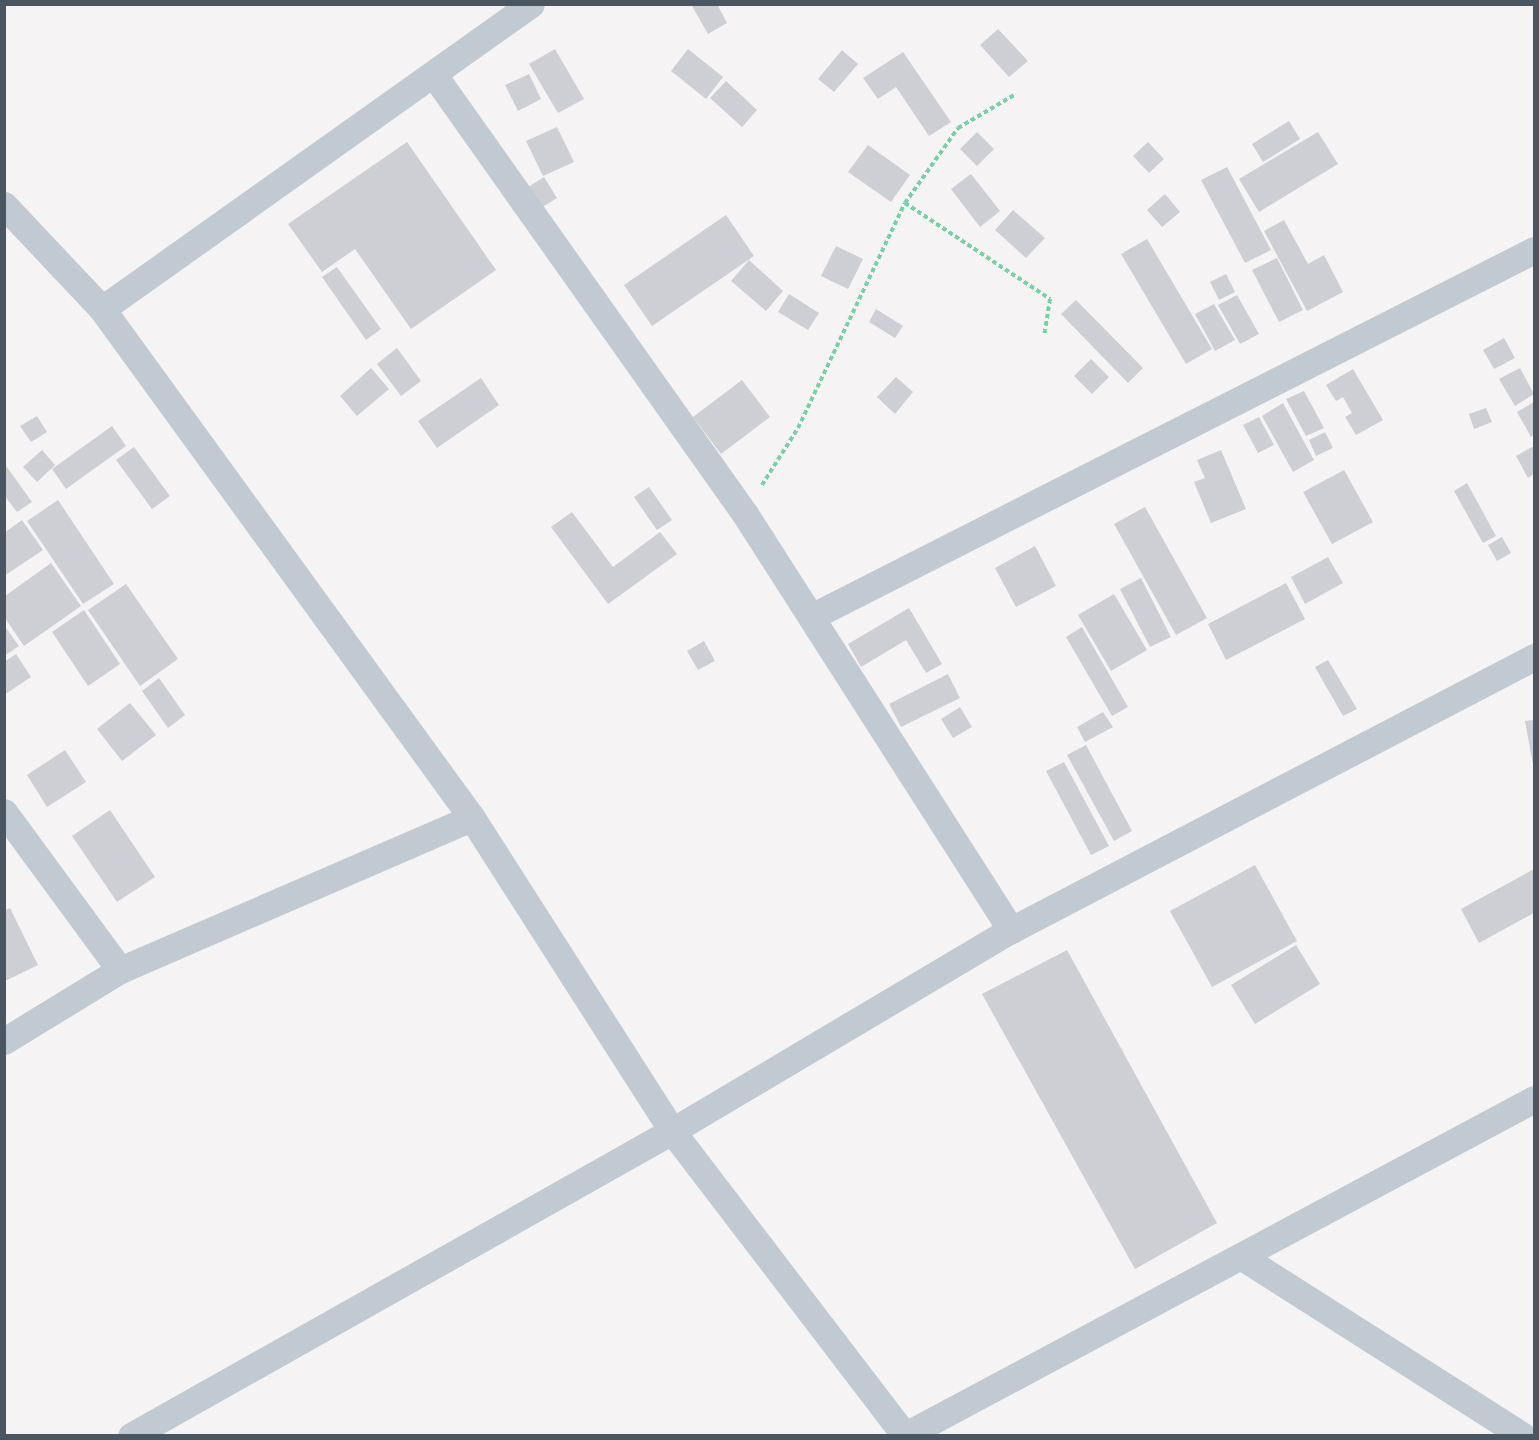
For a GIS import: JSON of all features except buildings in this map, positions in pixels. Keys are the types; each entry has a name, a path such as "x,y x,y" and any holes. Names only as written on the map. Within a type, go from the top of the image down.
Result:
{"street":[{"path":"102,309 531,4"},
{"path":"434,75 745,514 813,616 1011,930"},
{"path":"4,205 102,309 472,818 672,1131 904,1435 1242,1257 1534,1098"},
{"path":"813,616 1534,250"},
{"path":"131,1436 672,1131 1011,930 1534,657"},
{"path":"4,812 120,970"},
{"path":"4,1041 120,970 472,818"},
{"path":"1242,1257 1523,1436"}],"path":[{"path":"745,514 798,428 905,203 958,128 1016,94"},
{"path":"905,203 1050,299 1044,335"}]}
